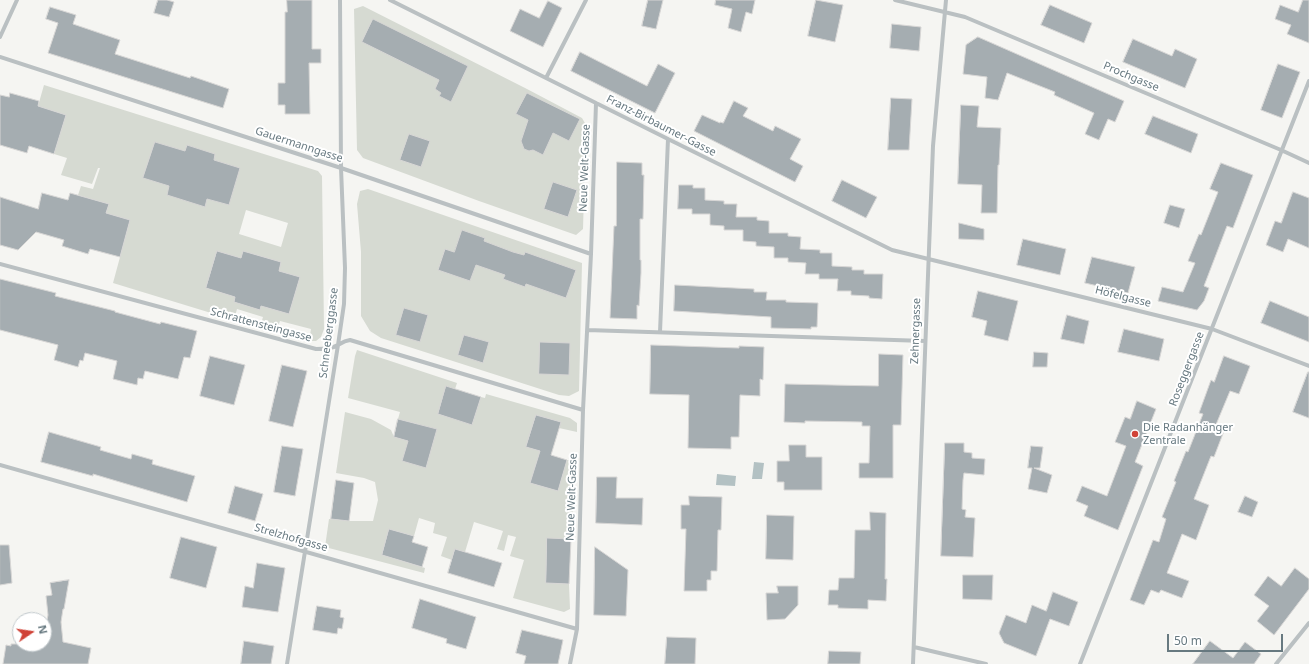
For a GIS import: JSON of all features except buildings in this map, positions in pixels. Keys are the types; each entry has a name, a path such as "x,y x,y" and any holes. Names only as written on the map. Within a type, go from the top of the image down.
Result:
{"street":[{"path":"0,37 17,0"},
{"name":"Schneeberggasse","path":"287,664 344,304 345,268 341,168 340,0"},
{"name":"Franz-Birbaumer-Gasse","path":"390,0 892,250 928,259"},
{"path":"546,78 586,0"},
{"name":"Prochgasse","path":"895,0 965,17 1309,163"},
{"name":"Zehnergasse","path":"913,664 933,146 946,0"},
{"name":"Gauermanngasse","path":"0,57 341,168 591,254"},
{"name":"Roseggergasse","path":"1080,664 1309,81"},
{"name":"Neue Welt-Gasse","path":"570,664 577,629 583,410 591,254 596,103"},
{"path":"660,332 668,139"},
{"name":"Höfelgasse","path":"928,259 1212,329 1309,366"},
{"name":"Schrattensteingasse","path":"0,264 316,349 328,349 343,341 350,340 583,410"},
{"path":"587,330 925,341"},
{"name":"Strelzhofgasse","path":"0,465 577,629"},
{"path":"1276,664 1309,623"},
{"path":"914,647 986,664"}],"shaded area":[{"path":"363,6 582,118 586,125 583,229 576,235 363,158 357,150 354,9"},
{"path":"44,85 318,171 322,176 324,329 321,337 316,341 309,341 311,329 280,321 276,332 260,327 263,317 237,309 234,320 113,283 130,220 106,213 109,204 78,195 81,186 93,189 100,168 98,168 92,184 61,175 67,158 54,154 66,115 38,106","holes":["246,210 288,223 281,247 239,234","217,251 241,258 243,251 281,262 279,271 300,277 289,314 261,306 260,310 234,302 235,297 206,288"]},
{"path":"368,189 582,263 579,391 569,396 559,395 381,338 370,331 361,316 361,252 357,204 360,191"},
{"path":"357,350 457,383 455,389 446,387 438,414 472,424 481,397 485,398 486,394 570,418 577,423 577,432 559,428 561,422 536,415 526,447 540,451 530,483 558,491 567,460 576,460 571,539 547,539 546,583 569,584 570,609 564,612 513,598 524,560 510,556 516,537 508,535 504,551 497,549 503,531 474,522 465,552 455,549 452,560 441,556 447,537 433,533 435,523 419,518 414,536 389,529 382,555 425,568 424,573 325,547 329,519 373,521 378,500 375,482 364,478 336,473 345,412 371,419 391,430 394,437 408,441 426,468 435,435 417,430 418,424 398,419 400,412 348,398"},
{"path":"754,462 764,463 762,479 752,479"},
{"path":"717,474 736,476 735,486 716,485"}],"place":[{"name":"Die Radanhänger Zentrale","path":"1135,434"}]}
